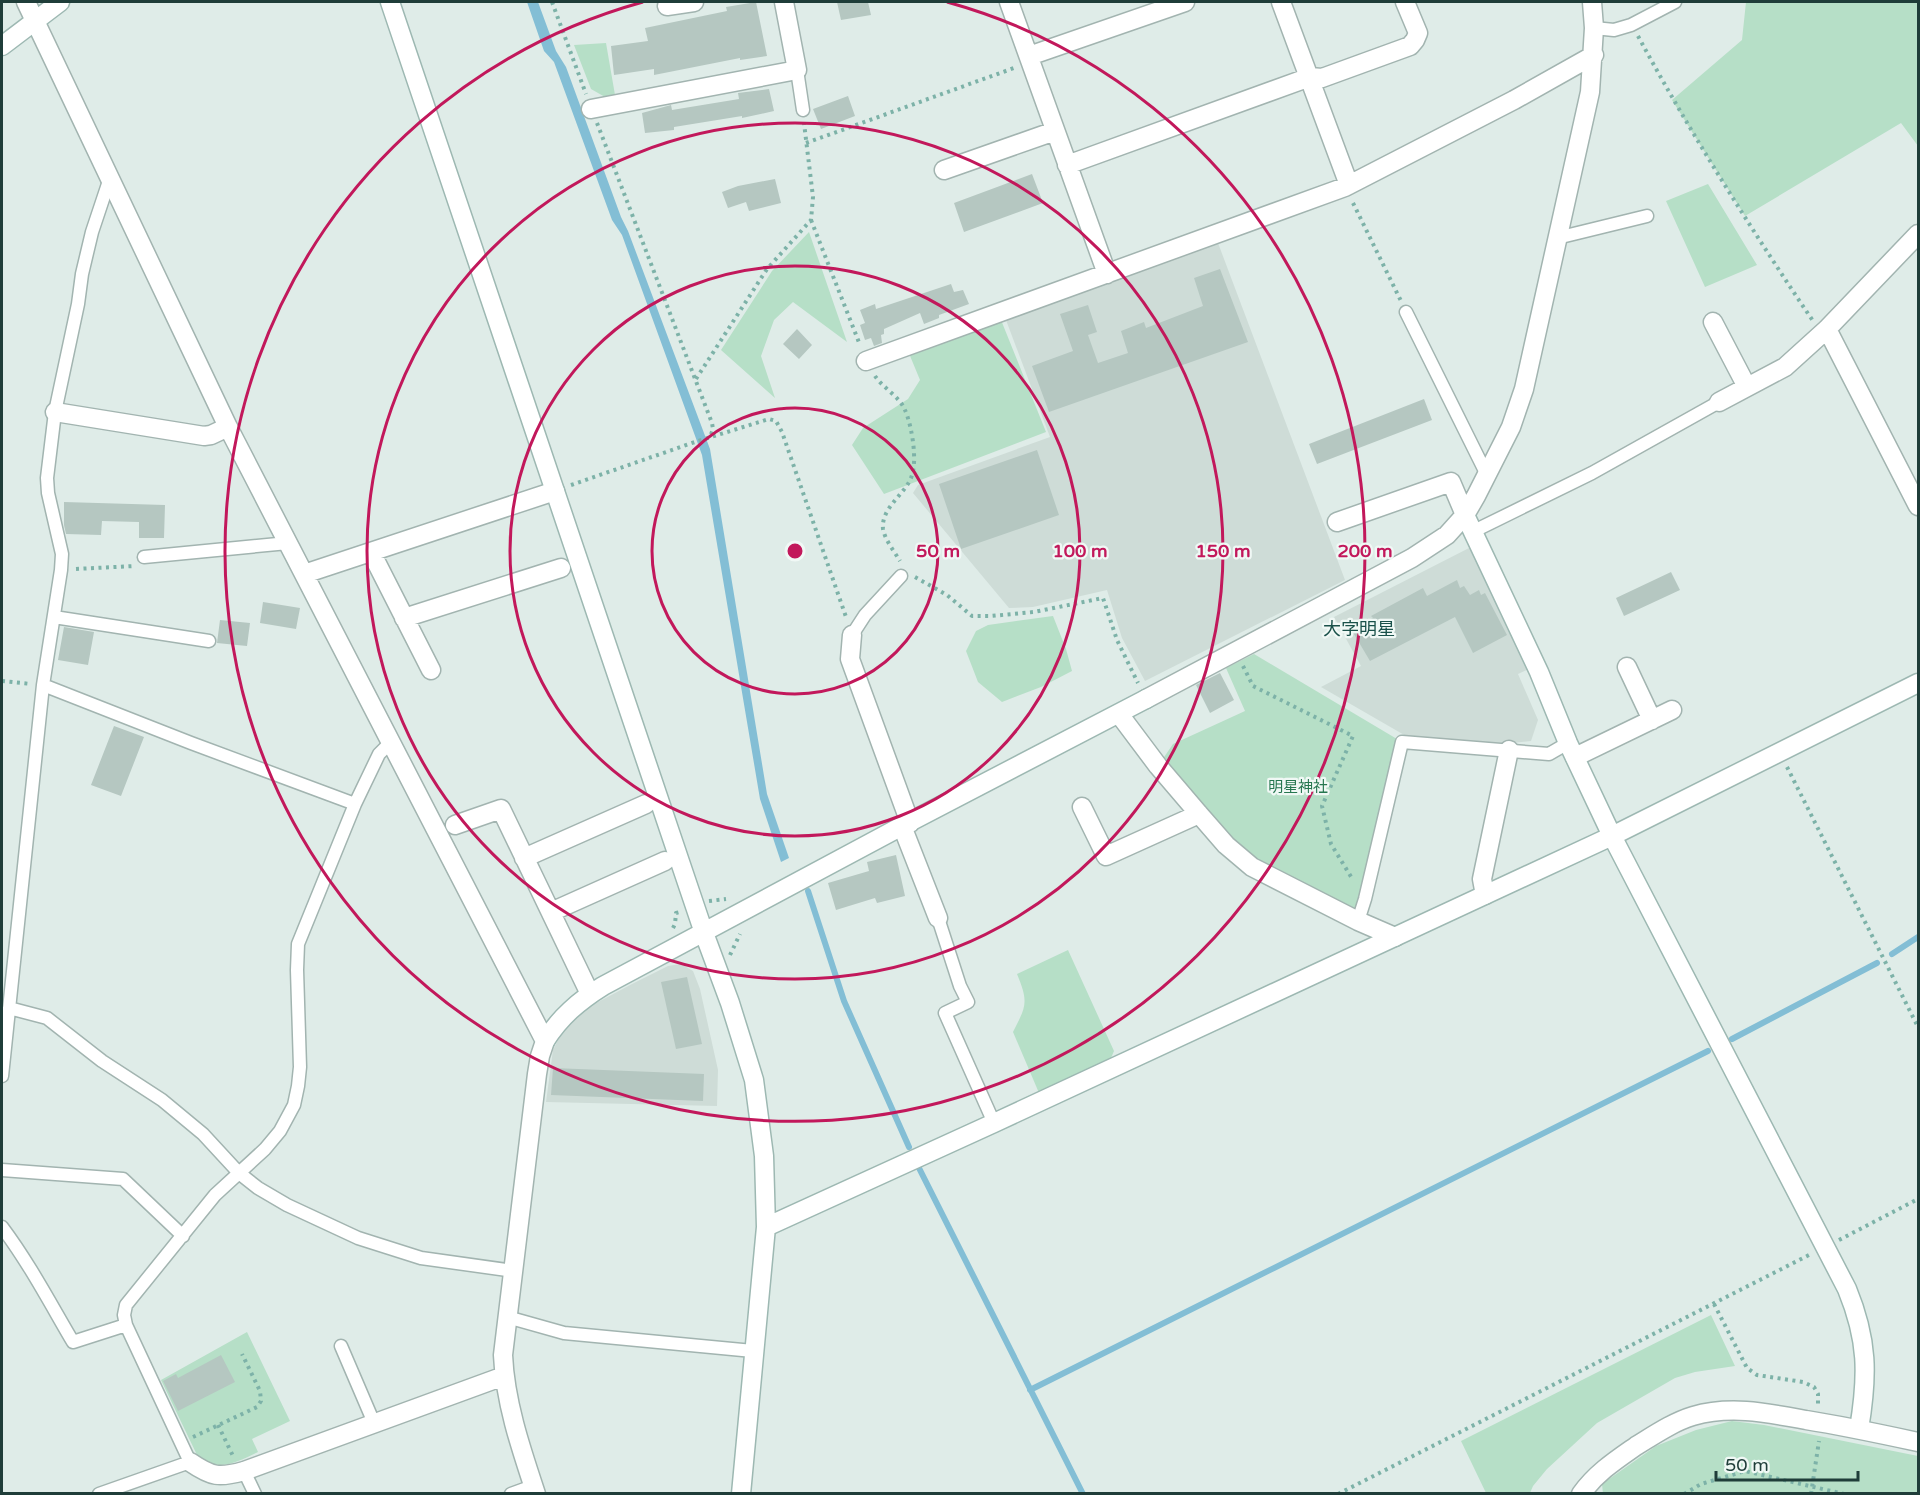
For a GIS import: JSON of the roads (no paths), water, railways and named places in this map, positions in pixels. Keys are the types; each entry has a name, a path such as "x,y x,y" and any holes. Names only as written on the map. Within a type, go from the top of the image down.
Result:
{"street":[{"path":"26,2 228,427 545,1041"},
{"path":"2,46 60,2"},
{"path":"390,2 754,1080 764,1156 766,1227 741,1494"},
{"path":"667,6 694,2"},
{"path":"591,109 797,70 784,2"},
{"path":"1009,2 1107,274"},
{"path":"1030,59 1152,7 1185,2"},
{"path":"1281,2 1310,77 1347,186"},
{"path":"1067,165 1310,77 1322,78 1410,46 1419,33 1405,2"},
{"path":"535,1490 516,1427 504,1376 502,1355 537,1074 545,1041 562,1018 590,994 1412,558 1447,535 1465,515 1487,475 1511,427 1524,389 1590,92 1594,55 1592,2"},
{"path":"866,361 1347,186 1514,100 1594,55"},
{"path":"944,170 1055,130"},
{"path":"1719,402 1785,367 1824,331 1918,234"},
{"path":"1713,321 1747,387"},
{"path":"1824,331 1918,506"},
{"path":"55,412 204,436 228,427"},
{"path":"1337,522 1451,482 1612,836 1850,1295 1861,1327 1864,1346 1864,1396 1859,1429"},
{"path":"304,574 555,491"},
{"path":"371,552 431,670"},
{"path":"404,618 564,567"},
{"path":"852,635 850,659 938,918"},
{"path":"1627,667 1652,720"},
{"path":"766,1227 1612,836 1918,683"},
{"path":"1572,750 1672,711"},
{"path":"1119,714 1158,766 1199,814 1227,845 1252,867 1358,921 1395,937"},
{"path":"1485,895 1482,879 1509,750"},
{"path":"524,858 646,804"},
{"path":"1082,807 1106,856 1199,814"},
{"path":"455,825 501,809 590,994"},
{"path":"551,912 665,861"},
{"path":"190,1462 219,1476 244,1471 504,1376"},
{"path":"1581,1494 1598,1474 1617,1459 1666,1428 1691,1417 1712,1412 1757,1411 1918,1442"}],"lane":[{"path":"1594,28 1614,30 1631,25 1675,2"},
{"path":"797,70 803,110"},
{"path":"2,1076 44,685 61,570 62,554 48,493 47,478 55,412 87,253 110,178"},
{"path":"1557,238 1647,216"},
{"path":"1406,312 1487,475"},
{"path":"1472,532 1592,473 1719,402"},
{"path":"144,557 288,543"},
{"path":"852,635 865,615 901,576"},
{"path":"54,617 209,641"},
{"path":"44,685 356,804"},
{"path":"1358,921 1402,742 1549,754 1572,750"},
{"path":"99,1494 190,1462 126,1325 124,1315 126,1305 215,1195 266,1149 280,1131 294,1105 300,1067 298,944 356,804 379,754 390,743"},
{"path":"938,918 960,986 968,1002 945,1013 994,1123"},
{"path":"9,1008 47,1018 102,1061 162,1100 203,1134 239,1173 258,1188 287,1205 358,1239 421,1258 514,1271"},
{"path":"2,1170 123,1179 183,1236"},
{"path":"2,1227 73,1342 126,1325"},
{"path":"507,1317 564,1333 753,1351"},
{"path":"341,1346 374,1423"},
{"path":"244,1471 255,1494"},
{"path":"511,1494 535,1490"}],"water":[{"path":"527,2 538,2 556,51 566,67 710,449 767,794 789,858 781,862 760,799 702,455 622,235 612,220 554,62 544,51"}],"waterway":[{"path":"808,891 844,1001 909,1147"},
{"path":"1892,954 1918,937"},
{"path":"1732,1039 1877,963"},
{"path":"1030,1390 1708,1051"},
{"path":"919,1168 1083,1494"}],"district":[{"name":"大字明星","path":"1359,629"}],"park label":[{"name":"明星神社","path":"1298,787"}]}
